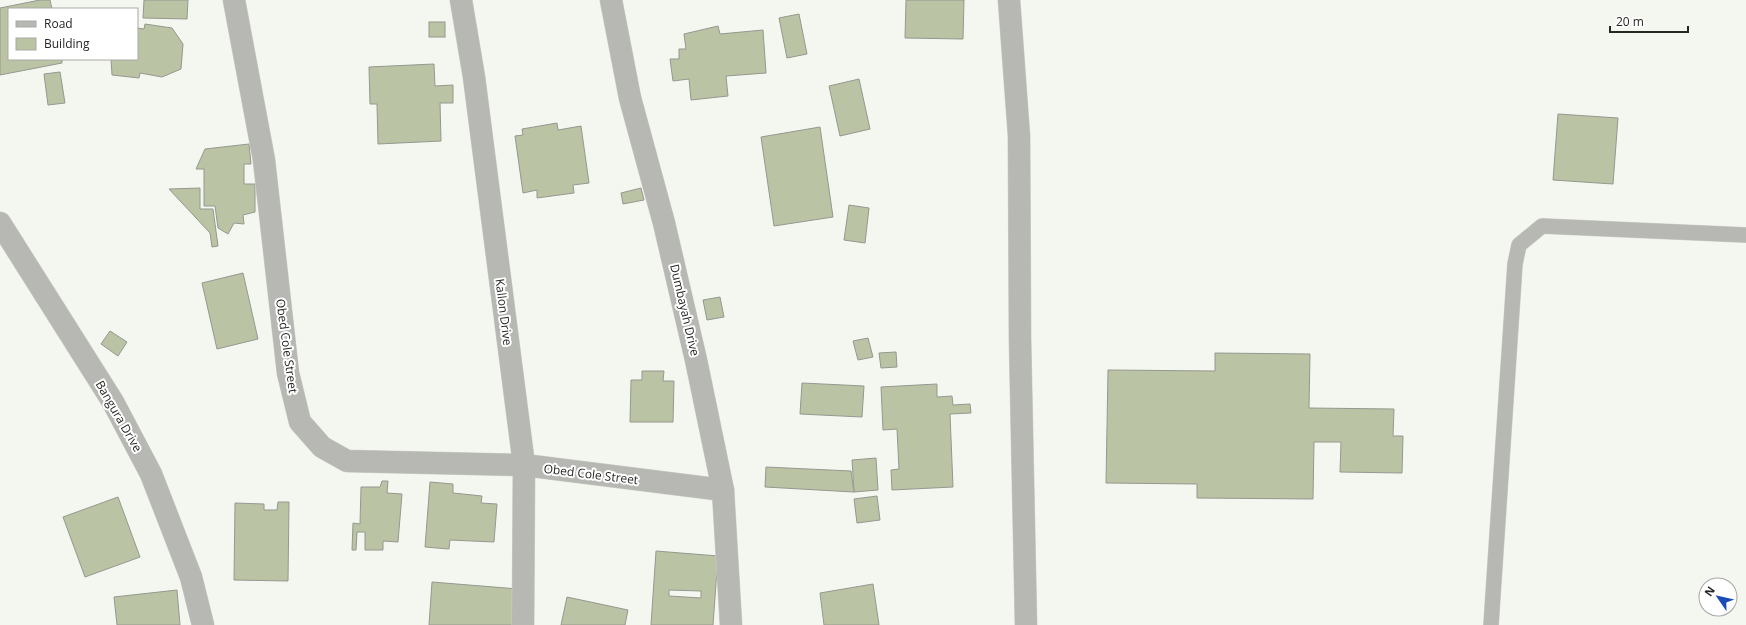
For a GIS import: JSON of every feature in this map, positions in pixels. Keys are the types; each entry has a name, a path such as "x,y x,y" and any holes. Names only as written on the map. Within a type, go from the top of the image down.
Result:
{"street":[{"name":"Obed Cole Street","path":"234,0 264,160 288,373 300,422 322,447 346,461 524,465 723,490"},
{"name":"Kallon Drive","path":"462,0 474,77 524,465 523,625"},
{"name":"Dumbayah Drive","path":"611,0 630,98 664,222 696,360 723,490 731,625"},
{"path":"1009,0 1019,136 1020,339 1026,625"},
{"name":"Bangura Drive","path":"0,223 113,402 151,474 190,577 203,625"}],"lane":[{"path":"1492,625 1515,264 1519,245 1542,226 1746,235"}],"building":[{"path":"40,0 50,0 52,8 8,8 8,60 62,60 62,63 0,75 0,8"},
{"path":"144,0 188,0 187,19 143,18"},
{"path":"906,0 964,0 963,39 905,38"},
{"path":"799,14 807,54 787,58 779,18"},
{"path":"429,22 445,22 445,37 429,37"},
{"path":"145,24 172,28 183,44 181,69 162,77 140,73 139,78 112,75 111,60 138,60 138,28 144,29"},
{"path":"718,26 720,34 763,30 766,73 726,76 728,96 691,100 689,79 673,81 670,59 679,59 679,49 686,49 684,34"},
{"path":"434,64 435,86 453,85 453,103 440,103 441,141 378,144 377,104 370,104 369,67"},
{"path":"60,72 65,103 48,105 44,74"},
{"path":"859,79 870,129 840,136 829,86"},
{"path":"1558,114 1618,118 1613,184 1553,180"},
{"path":"557,123 558,130 581,126 589,183 573,185 574,193 537,198 537,190 523,193 515,136 523,135 522,129"},
{"path":"820,127 833,217 774,226 761,137"},
{"path":"249,144 251,164 244,164 244,184 255,184 255,212 243,215 244,224 234,223 228,234 218,228 215,206 204,206 204,169 196,169 205,149"},
{"path":"200,188 200,209 213,209 218,246 212,247 210,233 169,189"},
{"path":"641,188 644,200 623,204 621,193"},
{"path":"849,205 869,208 865,243 844,240"},
{"path":"243,273 258,339 217,349 202,283"},
{"path":"720,297 724,317 707,320 703,300"},
{"path":"110,331 127,342 118,356 101,344"},
{"path":"868,338 873,357 858,360 853,341"},
{"path":"896,352 897,367 881,368 879,353"},
{"path":"1215,353 1310,354 1309,408 1394,409 1393,436 1403,436 1402,473 1340,472 1341,442 1314,442 1313,499 1197,498 1197,484 1106,483 1108,370 1215,371"},
{"path":"642,371 664,371 663,381 674,381 673,422 630,422 631,380 642,380"},
{"path":"802,383 864,386 862,417 800,414"},
{"path":"937,384 937,397 952,396 953,405 970,404 971,413 950,414 953,487 892,490 891,470 899,469 897,429 883,430 881,387"},
{"path":"876,458 878,490 854,492 852,460"},
{"path":"766,467 851,471 854,492 765,487"},
{"path":"382,481 388,481 387,493 402,494 398,542 383,541 383,550 365,550 365,532 357,532 356,550 352,550 353,523 360,524 361,487 380,487"},
{"path":"430,482 453,484 453,493 482,496 481,503 497,504 494,542 450,540 449,549 425,547"},
{"path":"877,496 880,520 857,523 854,499"},
{"path":"118,497 140,557 85,577 63,517"},
{"path":"278,502 289,502 288,581 234,580 235,503 264,504 264,510 277,510"},
{"path":"656,551 718,556 713,625 651,625","holes":["669,590 701,591 701,598 669,596"]},
{"path":"432,582 518,589 516,625 429,625"},
{"path":"873,584 879,625 824,625 820,593"},
{"path":"177,590 180,625 117,625 114,597"},
{"path":"567,597 628,610 625,625 561,625"}]}
